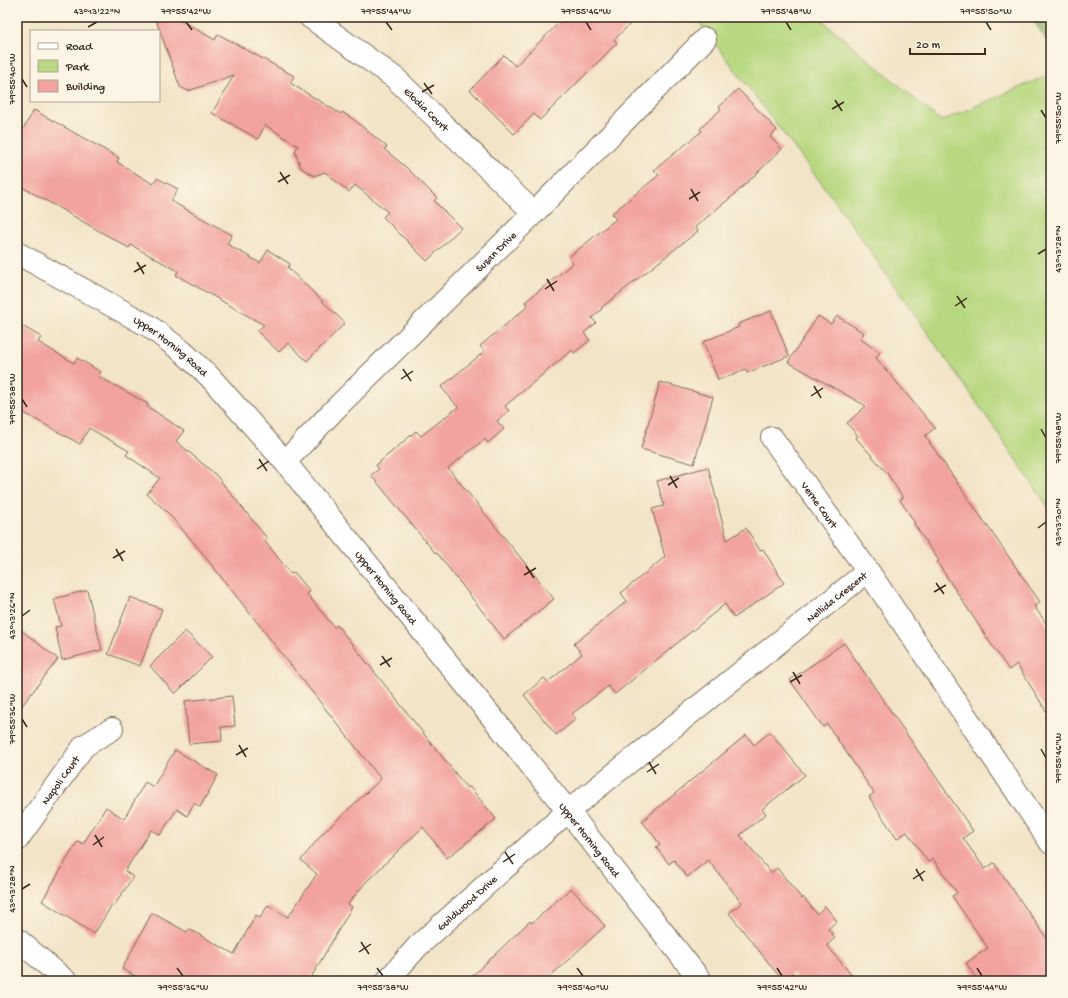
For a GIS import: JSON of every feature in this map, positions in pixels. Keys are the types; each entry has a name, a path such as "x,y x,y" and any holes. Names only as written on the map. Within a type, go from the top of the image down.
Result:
{"street":[{"name":"Elodia Court","path":"310,17 395,78 534,213"},
{"name":"Susan Drive","path":"285,462 336,408 534,213 705,39"},
{"name":"Upper Horning Road","path":"17,253 149,326 183,352 210,377 285,462 568,812 701,981"},
{"name":"Verne Court","path":"772,438 868,571"},
{"name":"Nellida Crescent","path":"568,812 868,571 1051,844"},
{"name":"Napoli Court","path":"17,840 84,746 112,728"},
{"name":"Guildwood Drive","path":"386,981 418,946 568,812"},
{"path":"17,939 66,981"}],"green space":[{"path":"695,17 818,17 941,121 1051,74 1051,511 837,204"},
{"path":"1031,17 1051,17 1051,47"}],"building":[{"path":"155,17 175,17 215,40 218,34 294,76 290,83 341,114 342,112 353,119 387,147 384,149 407,168 437,198 434,201 461,228 427,261 383,217 388,212 355,185 349,192 325,172 314,176 301,168 295,151 298,146 265,125 258,139 212,113 234,75 188,91 180,87"},
{"path":"565,17 637,17 614,40 617,43 540,120 534,114 514,134 470,90 504,55 515,66"},
{"path":"738,89 777,130 770,137 782,149 735,194 695,227 698,231 601,308 602,309 592,318 596,323 584,333 590,340 574,353 572,350 505,406 509,411 497,421 504,429 488,443 485,439 448,468 554,599 504,639 437,553 436,554 371,475 379,469 376,465 416,431 421,436 458,407 441,387 485,351 480,346 528,306 525,302 573,263 569,257 616,219 611,214 659,175 654,170 702,131 700,129 721,109 719,107"},
{"path":"34,110 119,158 117,162 153,184 157,178 178,189 171,201 232,235 227,244 260,263 268,250 290,264 288,268 345,323 307,361 288,343 279,352 257,331 264,325 176,275 178,271 131,245 129,248 17,184 17,140"},
{"path":"771,311 789,356 747,373 746,369 718,380 703,342 739,327 738,324"},
{"path":"818,316 831,324 837,316 864,333 860,339 880,352 876,358 935,428 925,436 1040,602 1034,606 1051,630 1051,719 1017,664 1009,670 991,644 937,562 939,561 914,524 915,523 900,500 903,498 887,473 856,438 858,436 847,423 866,406 788,362"},
{"path":"17,323 41,337 38,342 74,363 77,358 101,372 98,376 148,404 147,406 184,431 176,441 215,474 267,538 264,540 291,574 294,572 310,591 307,594 334,627 337,625 467,788 469,786 496,819 447,858 423,827 366,882 348,904 352,907 309,981 144,981 122,969 152,913 187,932 189,929 234,954 256,915 260,918 268,905 288,917 317,874 301,860 323,833 381,779 195,544 168,513 147,494 160,478 126,455 129,451 89,428 80,444 17,409"},
{"path":"660,382 713,397 694,464 641,449"},
{"path":"708,467 727,540 746,528 760,550 763,549 784,583 734,618 725,604 615,694 608,686 572,714 576,719 556,735 524,695 544,678 548,682 582,654 574,644 627,601 621,593 665,557 652,509 664,506 657,481"},
{"path":"87,590 102,650 62,660 55,627 61,626 54,599"},
{"path":"130,597 162,609 140,666 108,654"},
{"path":"17,627 58,659 17,712"},
{"path":"185,631 212,657 175,694 150,666"},
{"path":"844,643 973,831 963,838 985,869 994,863 1051,944 1051,981 978,981 966,963 988,948 952,896 957,893 933,859 928,862 907,832 897,839 869,797 874,793 827,724 823,727 790,680"},
{"path":"232,696 235,726 221,727 222,741 189,744 185,701"},
{"path":"770,732 805,775 762,809 766,814 740,835 771,873 777,868 802,899 803,897 817,914 825,906 837,921 828,929 835,938 827,945 856,981 799,981 793,973 783,981 729,913 742,903 708,860 687,877 674,860 669,864 656,847 660,844 642,821 746,735 754,745"},
{"path":"175,750 218,775 200,807 194,803 187,816 177,809 160,835 151,830 125,871 133,877 114,906 112,905 94,934 42,901 78,841 83,844 106,807 124,819 145,782 153,787"},
{"path":"571,888 605,926 545,981 467,981 530,921 532,923"}]}
